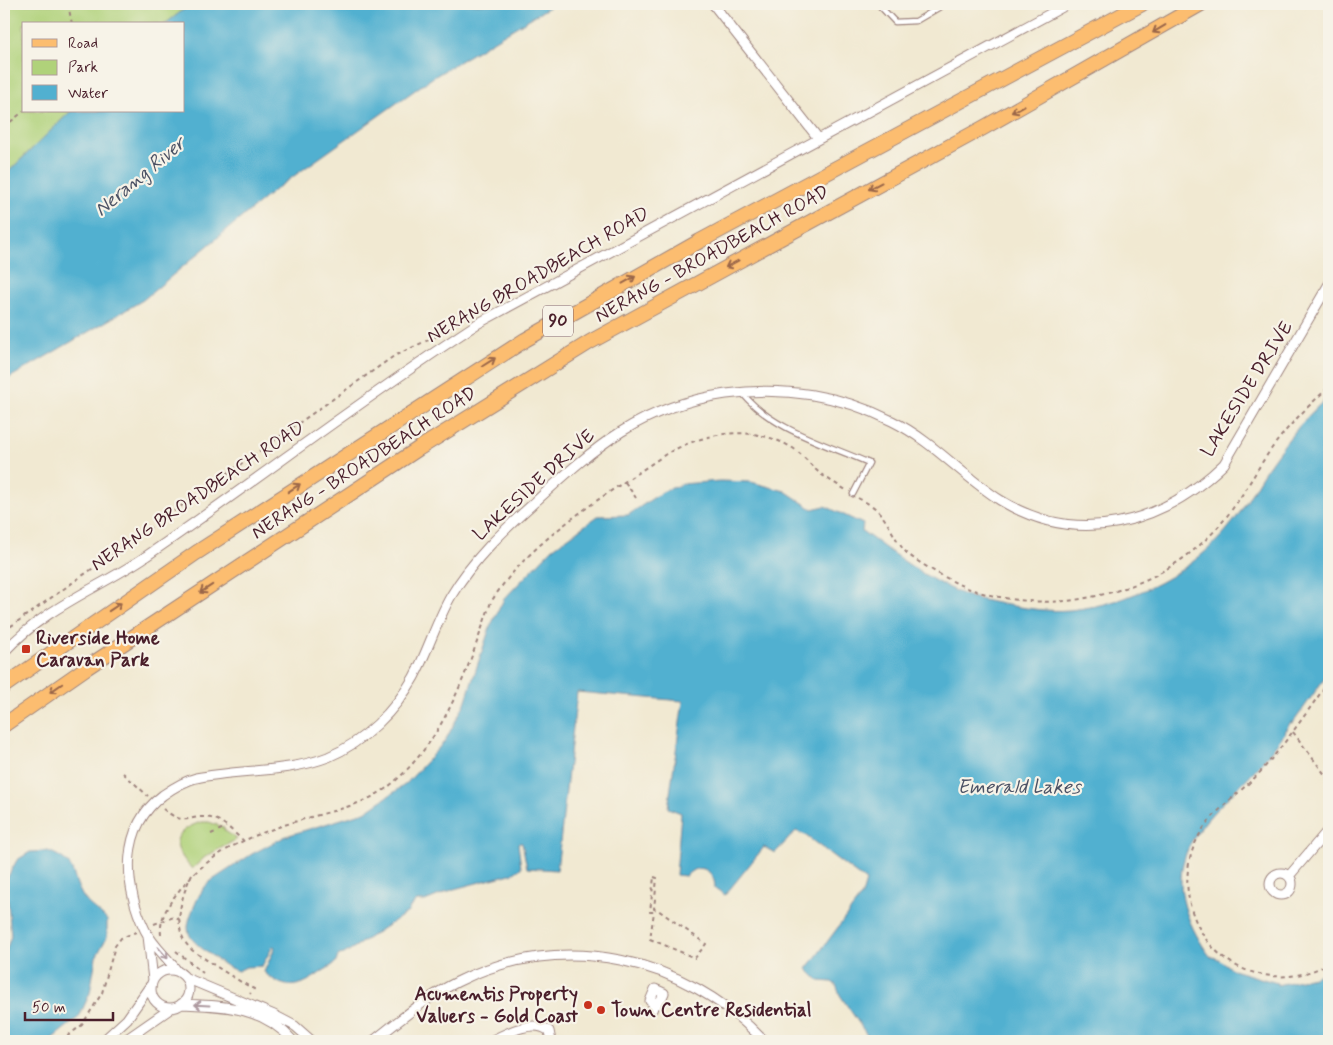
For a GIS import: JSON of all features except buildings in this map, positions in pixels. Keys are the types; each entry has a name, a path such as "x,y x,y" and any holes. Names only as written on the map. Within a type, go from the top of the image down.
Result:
{"main road":[{"name":"NERANG - BROADBEACH ROAD","path":"4,686 196,553 525,340 700,240 1142,4"},
{"name":"NERANG - BROADBEACH ROAD","path":"4,725 86,668 418,449 590,342 984,128 1201,4"}],"street":[{"path":"713,4 818,138"},
{"name":"NERANG BROADBEACH ROAD","path":"4,652 47,615 140,560 422,360 477,324 1068,4"},
{"name":"LAKESIDE DRIVE","path":"152,982 146,932 130,887 129,850 145,812 174,788 192,779 306,763 328,757 376,726 404,692 414,676 439,618 474,563 518,517 576,464 611,437 662,410 694,400 742,393 778,391 813,395 868,410 895,422 927,441 976,483 999,499 1024,512 1074,524 1099,525 1121,522 1169,506 1204,483 1224,464 1329,284"},
{"path":"1289,876 1329,829"},
{"name":"LAKESIDE DRIVE","path":"146,932 177,971"},
{"path":"374,1041 429,998 457,982 490,968 540,958 576,955 616,959 641,964 689,982 724,1004 764,1041"},
{"path":"103,1041 127,1019 152,982 162,972 177,971 186,978 234,1000 251,1004 296,1026 312,1041"},
{"path":"653,1006 650,1001 655,989 659,991 666,974"},
{"path":"182,1004 188,996 186,978"},
{"path":"152,982 150,990 152,999 160,1006 170,1009"},
{"path":"124,1041 170,1009 182,1004 237,1008 266,1020 281,1029 292,1041"},
{"path":"491,1041 508,1033 534,1025 544,1027 549,1031 551,1041"}],"lane":[{"path":"878,4 896,22 916,21 945,4"},
{"path":"742,393 755,408 772,420 869,463 853,494"}],"path":[{"path":"68,4 72,22"},
{"path":"4,127 23,112"},
{"path":"596,502 685,443 710,436 742,432 772,438 792,448 815,469 877,509 906,553 957,584 990,594 1026,601 1061,602 1101,596 1153,578 1178,563 1210,535 1233,509 1273,447 1329,387"},
{"path":"625,482 636,498"},
{"path":"1329,681 1294,732 1262,770 1209,821 1201,832 1193,850 1188,872 1188,898 1195,922 1215,950 1236,966 1257,974 1273,977 1308,973 1329,963"},
{"path":"1294,732 1329,780"},
{"path":"124,773 155,802 178,820 210,818 226,827 244,841"},
{"path":"211,834 226,827"},
{"path":"192,874 183,892 180,920 184,940 187,946 223,973 254,989 250,994 246,994"},
{"path":"654,877 657,878 654,909 706,944 695,958 689,955 650,939 654,912 650,912 654,877"},
{"path":"62,1041 82,1025 102,993 115,946 121,938 146,932 160,921 174,917 180,920"},
{"path":"160,921 161,935 164,939"},
{"path":"173,949 204,974"}],"green space":[{"path":"4,4 191,4 168,22 22,22 22,112 70,112 4,176"},
{"path":"201,822 209,822 223,827 225,831 237,839 205,857 192,869 180,854 177,841 183,831"}],"water":[{"name":"Nerang River","path":"191,4 554,4 432,78 277,188 143,300 4,381 4,176 70,112 185,112 185,22 168,22"},
{"name":"Emerald Lakes","path":"1329,396 1329,672 1266,757 1222,803 1195,836 1186,853 1181,873 1182,894 1189,919 1199,940 1211,957 1217,958 1233,970 1277,983 1277,985 1314,977 1329,970 1329,1041 871,1041 840,995 836,985 832,982 819,981 807,969 862,895 866,881 805,835 796,831 775,853 764,847 725,895 715,888 709,872 701,868 691,871 686,876 676,875 681,813 668,808 683,701 577,692 557,870 527,868 522,843 518,843 521,868 514,873 454,889 425,901 417,901 410,907 408,912 344,954 339,955 332,966 301,984 287,985 280,983 264,972 275,947 273,946 262,966 246,967 238,971 225,965 191,938 188,928 191,915 199,896 208,883 252,854 286,836 365,812 406,784 445,741 465,703 490,627 504,599 552,549 598,516 628,515 662,492 682,484 720,481 751,482 785,491 812,509 825,506 863,524 862,531 898,557 923,574 967,596 1002,604 1045,610 1070,610 1093,607 1138,593 1160,582 1181,570 1218,540 1245,505 1278,453"},
{"path":"48,851 58,855 69,864 84,899 107,920 107,937 96,957 90,993 79,1017 49,1041 4,1041 4,956 11,936 6,880 17,860 30,852"}],"place":[{"name":"Riverside Home Caravan Park","path":"26,649"},
{"name":"Acumentis Property Valuers - Gold Coast","path":"588,1005"},
{"name":"Town Centre Residential","path":"601,1010"}]}
